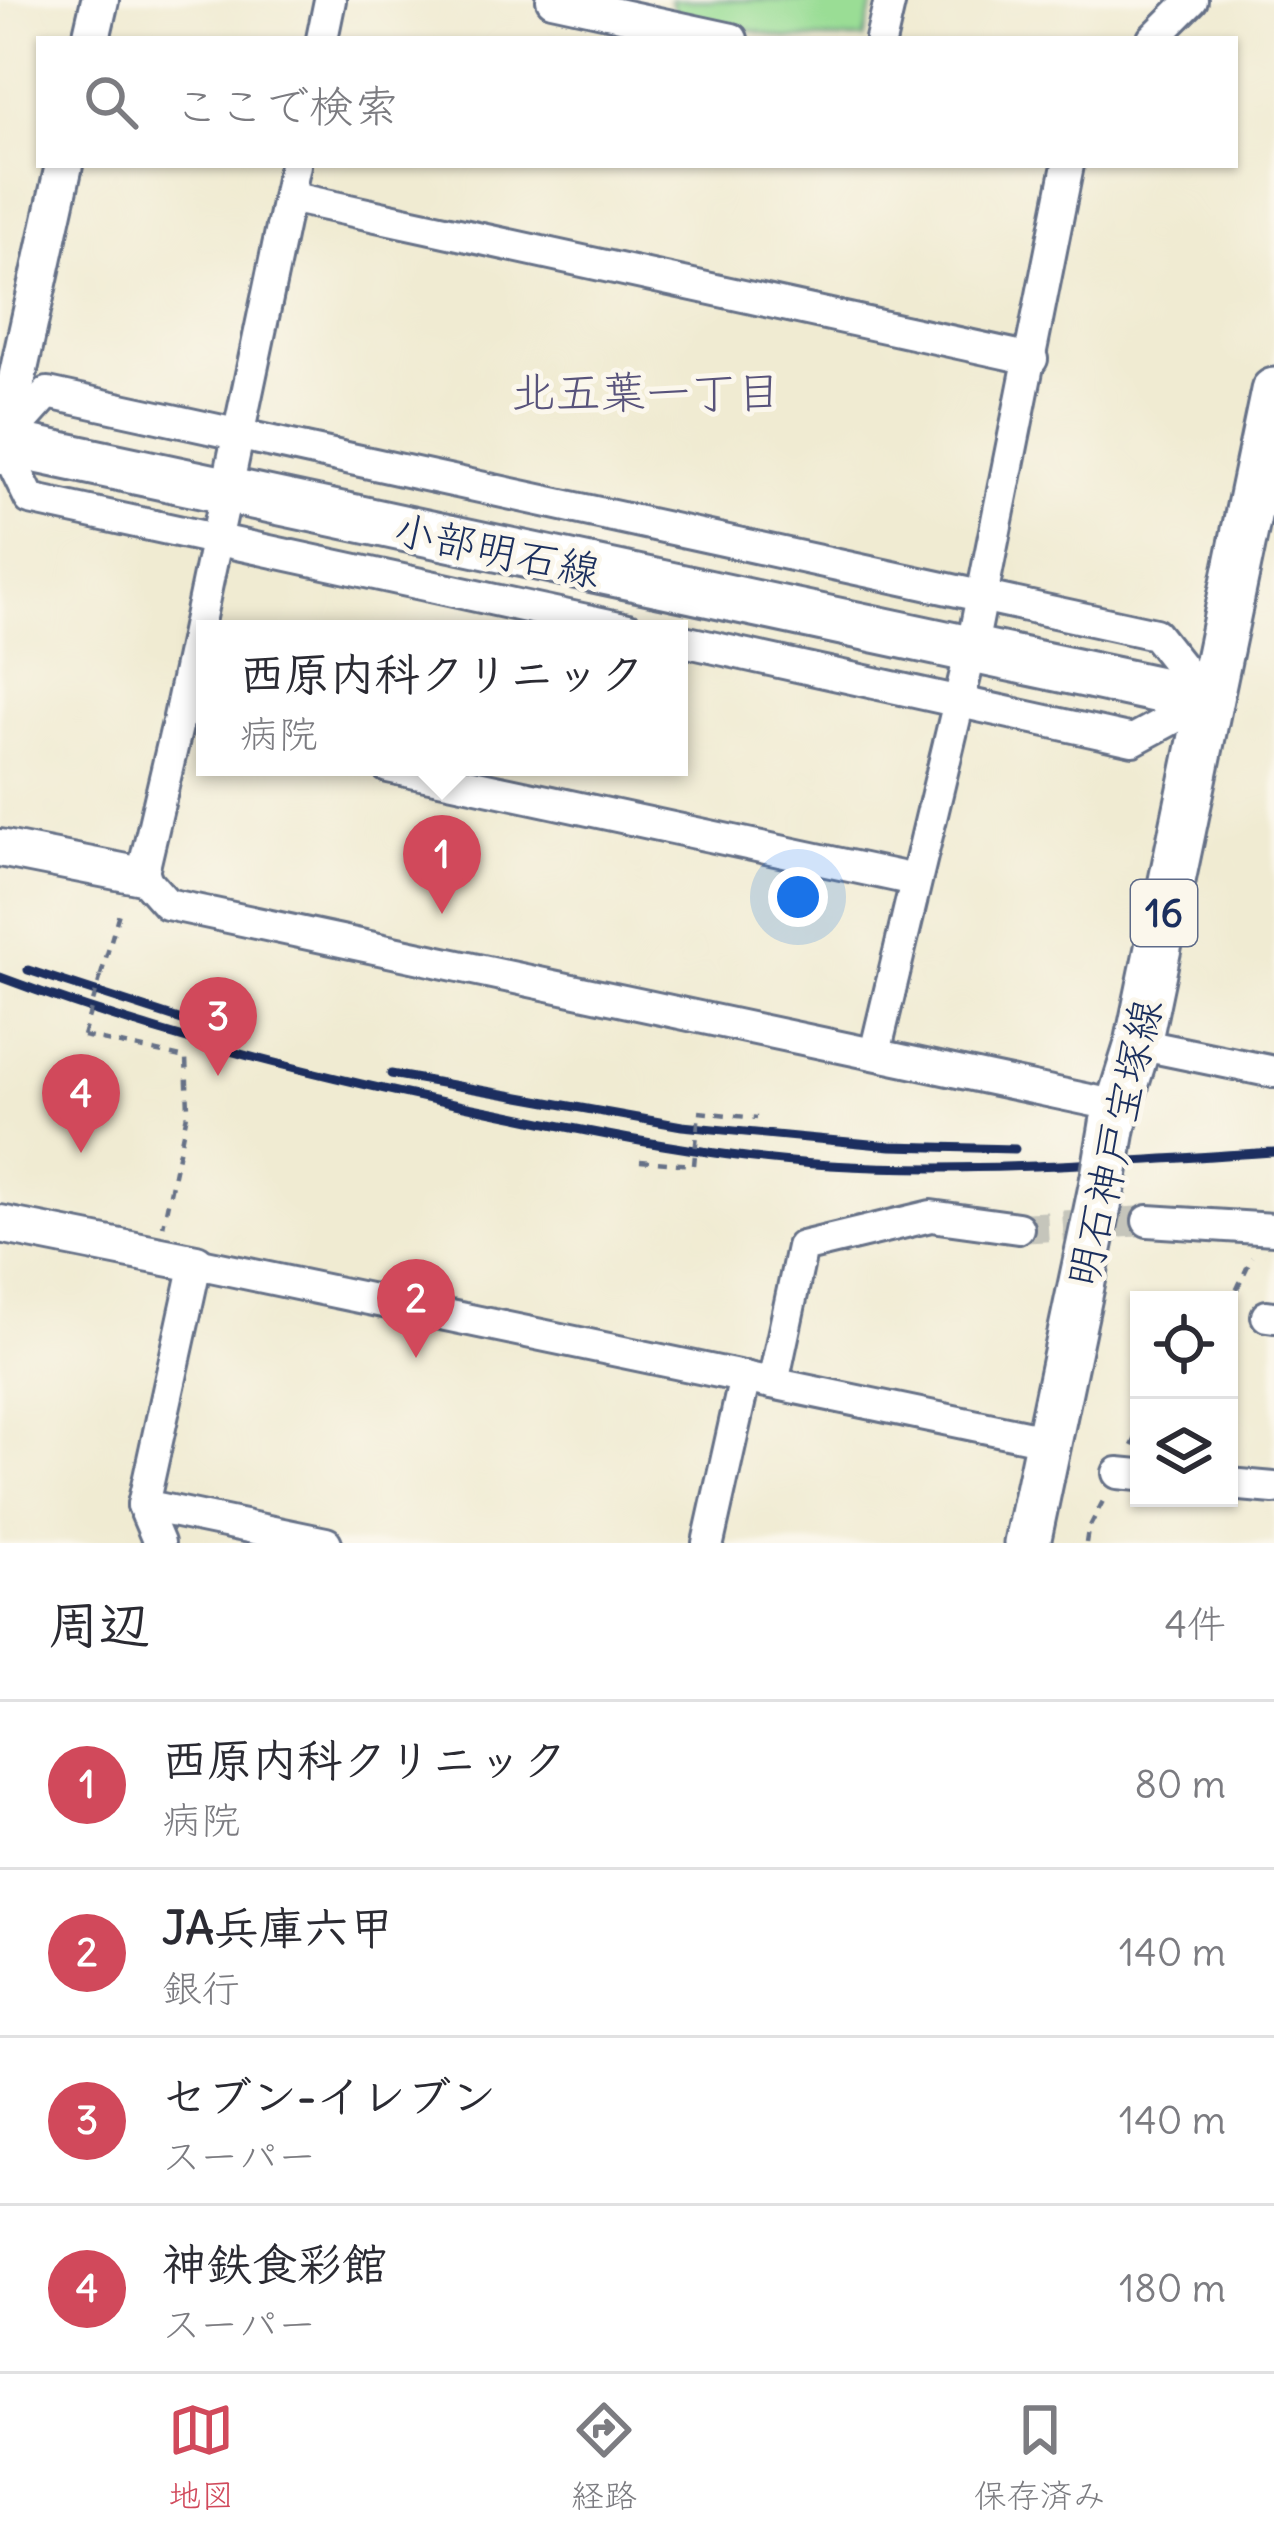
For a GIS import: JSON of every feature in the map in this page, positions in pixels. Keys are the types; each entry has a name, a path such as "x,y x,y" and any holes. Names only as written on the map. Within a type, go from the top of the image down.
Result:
{"main road":[{"name":"明石神戸宝塚線","path":"1027,1543 1116,1115 1138,1044 1207,700 1267,458 1274,394"},
{"name":"小部明石線","path":"1,447 1207,700"}],"street":[{"path":"92,36 100,0"},
{"path":"323,36 330,0"},
{"path":"551,0 649,10 723,36"},
{"path":"882,36 890,0"},
{"path":"1156,36 1192,0"},
{"path":"63,168 1,447 30,499 587,620"},
{"path":"205,620 216,538 294,168"},
{"path":"875,1054 982,596 1067,168"},
{"path":"289,196 1032,359"},
{"path":"1,447 48,393 1155,634 1207,700 1133,740 688,642"},
{"path":"132,891 192,725 196,694"},
{"path":"430,776 915,880"},
{"path":"0,848 167,904 875,1054 1116,1115"},
{"path":"1138,1044 1274,1072"},
{"path":"708,1543 802,1247 931,1216 1018,1228"},
{"path":"1148,1221 1269,1229"},
{"path":"1,1232 196,1262 1050,1442"},
{"path":"158,1543 143,1505 196,1262"},
{"path":"1238,1485 1274,1488"},
{"path":"143,1505 326,1543"}],"path":[{"path":"132,891 83,1036 186,1058 188,1108 162,1232"},
{"path":"640,1161 694,1165 700,1112 757,1118"},
{"path":"1237,1291 1269,1229"}],"green space":[{"path":"670,0 874,0 865,36 775,36 676,13"}],"tunnel":[{"path":"1018,1228 1148,1221"}],"railway":[{"path":"28,970 222,1033"},
{"path":"0,977 123,1020 309,1071 539,1122 705,1152 830,1165 941,1168 1274,1152"},
{"path":"391,1074 682,1126 891,1146 1015,1149"}],"place":[{"name":"西原内科クリニック","path":"442,914"},
{"name":"セブン-イレブン","path":"218,1076"},
{"name":"神鉄食彩館","path":"81,1153"},
{"name":"JA兵庫六甲","path":"416,1358"}],"district":[{"name":"北五葉一丁目","path":"646,392"}]}
